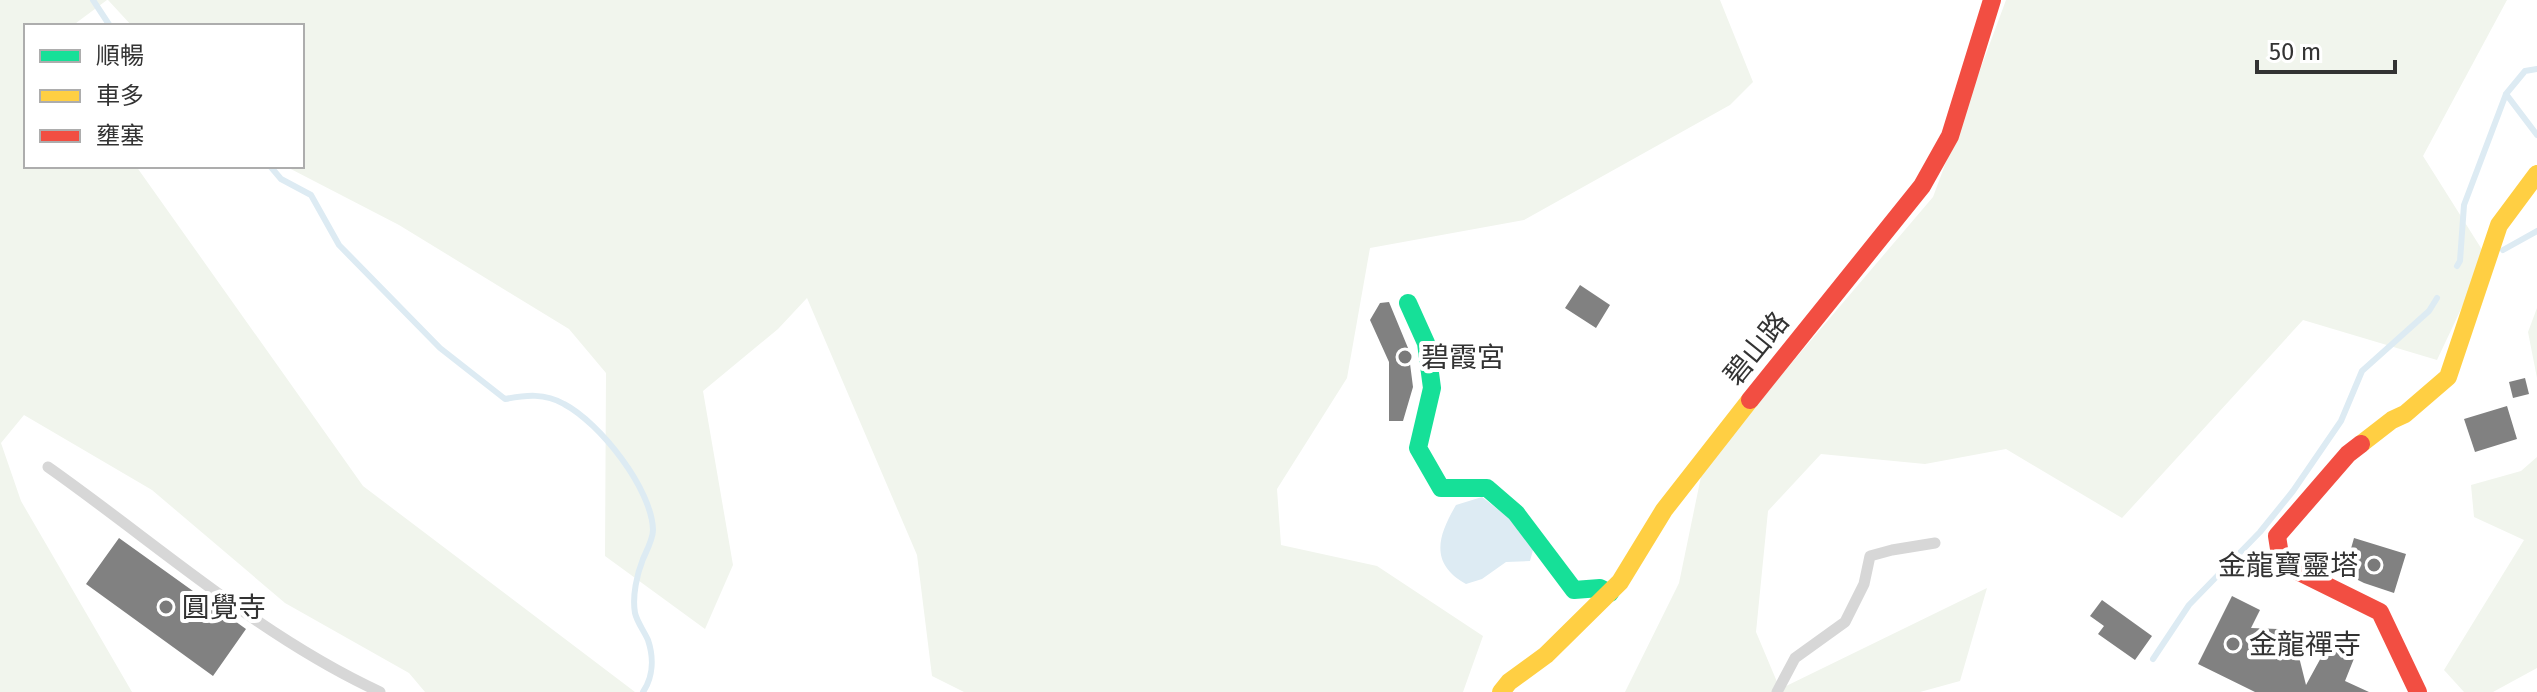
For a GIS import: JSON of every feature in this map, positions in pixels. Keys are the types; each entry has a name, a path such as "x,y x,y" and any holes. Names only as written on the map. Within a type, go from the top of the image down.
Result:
{"street":[{"name":"碧山路","path":"1501,692 1509,682 1546,655 1620,582 1664,510 1699,464 1922,186 1950,136 1992,0"},
{"path":"2418,692 2380,612 2295,570 2280,555 2277,536 2348,454 2392,420 2405,414 2448,377 2499,225 2537,174"},
{"path":"1408,303 1426,343 1432,388 1418,448 1441,488 1487,488 1516,513 1574,590 1600,588 1610,593"}],"lane":[{"path":"48,467 278,636 319,662 380,692"},
{"path":"1777,692 1795,658 1845,622 1864,584 1870,556 1935,543"}],"shaded area":[{"path":"0,0 107,0 75,24 24,24 24,168 137,168 363,486 635,692 425,692 409,673 285,603 152,490 24,415 1,443 21,501 132,692 0,692"},
{"path":"108,0 1720,0 1753,82 1730,105 1524,220 1370,248 1347,378 1277,489 1281,545 1377,566 1483,636 1463,692 964,692 932,676 917,555 807,298 778,329 703,391 733,565 705,629 605,556 606,373 569,329 399,225 289,168 304,168 304,24 130,24"},
{"path":"2006,0 2507,0 2423,156 2486,256 2437,360 2303,320 2122,518 2006,449 1925,464 1821,454 1768,511 1756,632 1780,689 1987,588 1960,681 1920,692 1625,692 1679,583 1703,467 1933,197"},
{"path":"2537,308 2537,378 2528,332"},
{"path":"2537,457 2537,668 2493,692 2464,692 2444,670 2524,540 2474,517 2471,485 2521,471"},
{"path":"1482,497 1536,539 1530,561 1506,562 1482,579 1466,584 1446,567 1440,548 1441,538 1456,505"}],"building":[{"path":"1580,285 1610,305 1596,328 1565,308"},
{"path":"1389,302 1408,348 1413,387 1403,421 1389,421 1389,362 1370,320 1380,303"},
{"path":"2525,378 2529,394 2513,398 2509,382"},
{"path":"2507,406 2517,439 2475,452 2464,419"},
{"name":"圓覺寺","path":"119,538 246,629 213,676 86,584"},
{"name":"金龍寶靈塔","path":"2354,538 2406,554 2394,593 2344,573"},
{"name":"金龍禪寺","path":"2232,596 2260,610 2251,628 2278,629 2294,637 2306,685 2329,643 2355,656 2345,681 2369,692 2255,692 2198,664"},
{"path":"2102,600 2152,636 2135,660 2098,634 2104,626 2090,616"}],"waterway":[{"path":"93,0 109,24"},
{"path":"2457,266 2460,261 2464,205 2506,94 2525,71 2537,69"},
{"path":"2506,94 2537,135"},
{"path":"272,168 281,179 311,195 339,245 440,348 505,399 535,396 564,404 593,426 622,459 644,496 653,530 639,571 634,600 636,616 651,654 651,674 643,692"},
{"path":"2503,250 2537,231"},
{"path":"2153,659 2189,605 2260,532 2293,491 2341,421 2362,371 2429,311 2437,298"}],"traffic: fast":[{"path":"1408,303 1426,343 1432,388 1418,448 1441,488 1487,488 1516,513 1574,590 1600,588 1610,593"}],"traffic: slow":[{"path":"2361,444 2405,414 2448,377 2499,225 2537,174"},
{"path":"1501,692 1509,682 1546,655 1620,582 1664,510 1750,400"}],"traffic: jam":[{"path":"1750,400 1922,186 1950,136 1992,0"},
{"path":"2361,444 2348,454 2277,536 2280,555 2295,570 2380,612 2418,692"}],"place":[{"name":"碧霞宮","path":"1405,357"},
{"name":"金龍寶靈塔","path":"2374,565"},
{"name":"圓覺寺","path":"166,607"},
{"name":"金龍禪寺","path":"2233,644"}]}
